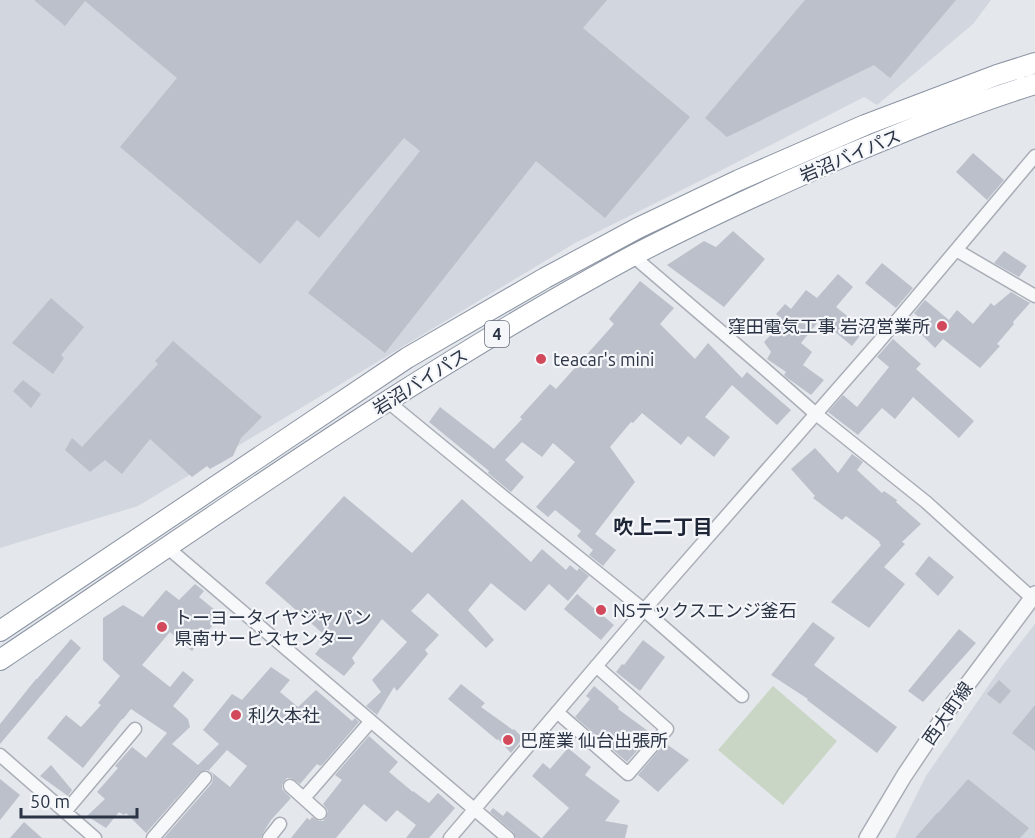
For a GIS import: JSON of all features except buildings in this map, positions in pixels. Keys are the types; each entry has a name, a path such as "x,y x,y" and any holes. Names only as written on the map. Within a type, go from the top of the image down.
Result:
{"highway":[{"name":"岩沼バイパス","path":"0,631 407,358 545,278 638,228 739,180 865,125 1035,63"},
{"name":"岩沼バイパス","path":"0,660 387,401 502,330 633,256 690,226 919,125 1035,84"}],"street":[{"path":"450,838 644,610 877,345 1035,156"},
{"path":"956,250 1035,296"},
{"path":"633,256 816,414 926,502 1033,596"},
{"path":"387,401 644,610 742,696"},
{"path":"168,548 508,838"},
{"name":"西大町線","path":"867,838 904,776 949,709 1033,596"},
{"path":"557,712 628,774 652,747 667,729 596,666"},
{"path":"304,798 370,721"},
{"path":"65,812 135,729"},
{"path":"0,755 95,838"},
{"path":"153,838 205,777"},
{"path":"290,786 320,813"},
{"path":"269,838 280,824"}],"shaded area":[{"path":"0,0 991,0 973,24 877,105 864,97 575,243 138,506 0,548"},
{"path":"1035,624 1035,838 895,838 926,776 1002,666"}],"green space":[{"path":"773,686 837,741 783,805 718,750"}],"place":[{"name":"窪田電気工事 岩沼営業所","path":"942,326"},
{"name":"teacar's mini","path":"541,359"},
{"name":"NSテックスエンジ釜石","path":"601,610"},
{"name":"トーヨータイヤジャパン 県南サービスセンター","path":"162,627"},
{"name":"利久本社","path":"236,715"},
{"name":"巴産業 仙台出張所","path":"508,740"}],"district":[{"name":"吹上二丁目","path":"663,526"}]}
